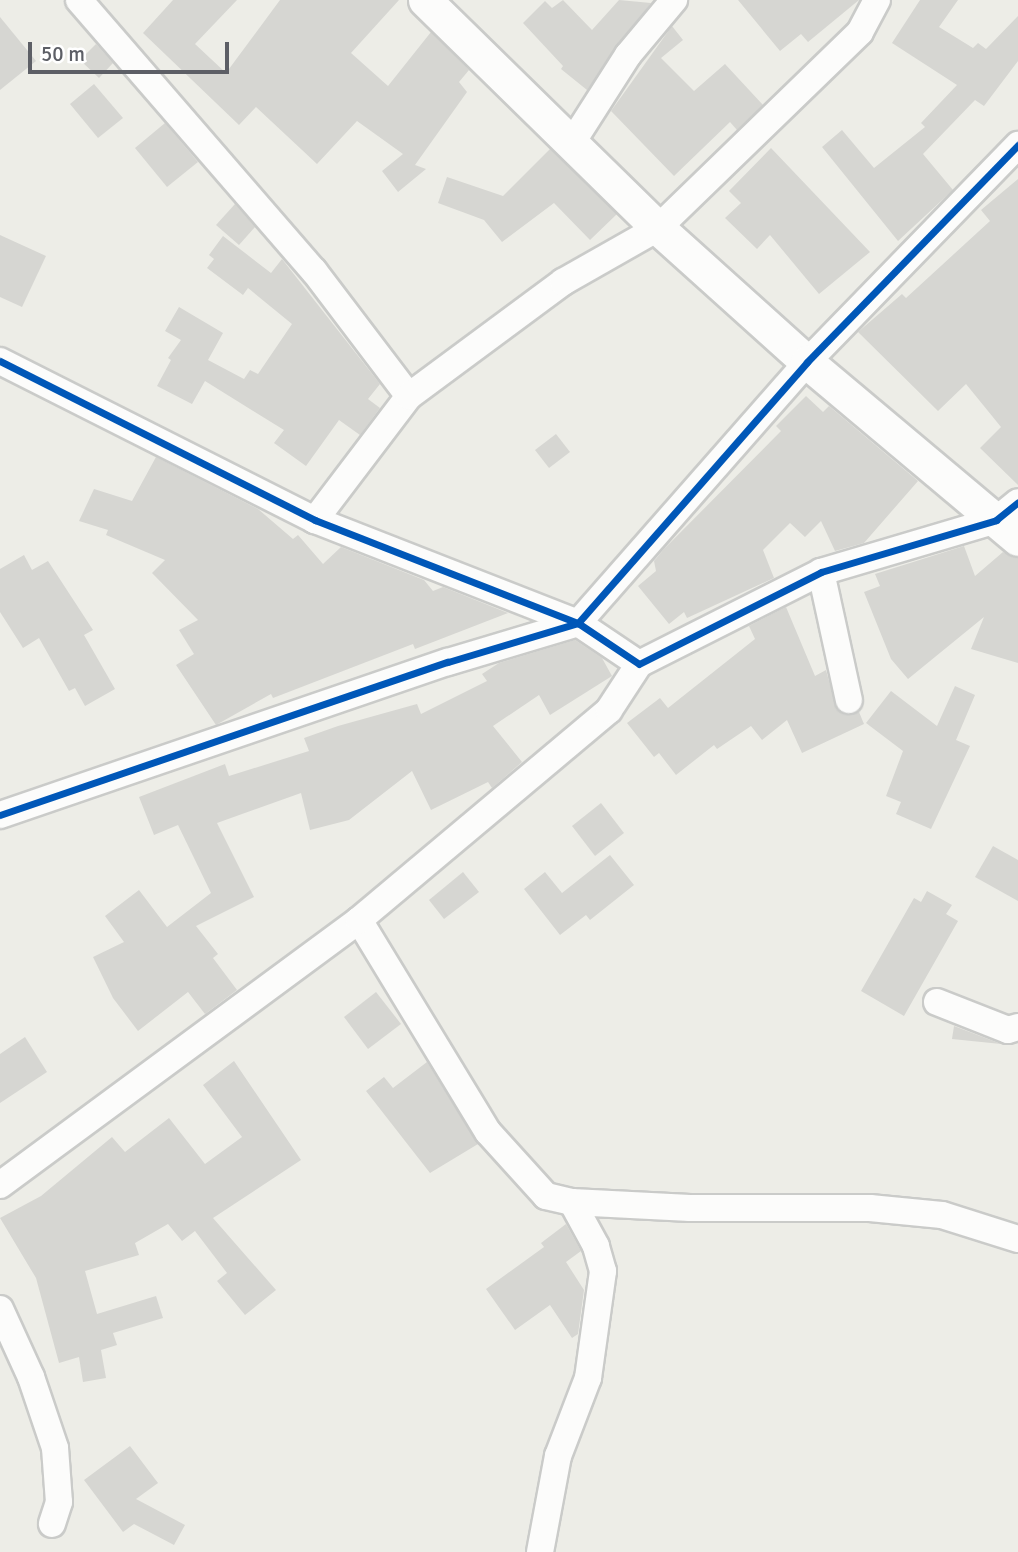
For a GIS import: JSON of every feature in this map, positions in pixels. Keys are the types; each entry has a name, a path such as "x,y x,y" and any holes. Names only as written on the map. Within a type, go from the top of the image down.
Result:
{"street":[{"path":"79,0 314,271 409,396"},
{"path":"425,0 573,141 658,228 807,362 1011,520"},
{"path":"573,141 628,55 674,0"},
{"path":"315,520 409,396 563,282 658,228 860,32 877,0"},
{"path":"0,815 448,662 578,623 807,362 1018,145"},
{"path":"0,361 315,520 578,623 639,664"},
{"path":"0,1185 359,920 609,710 639,664 821,572 1011,520"},
{"path":"821,572 849,700"},
{"path":"359,920 488,1132 534,1187 546,1196 572,1202 870,1208 942,1215 1018,1240"},
{"path":"937,1002 1007,1030 1018,1027"},
{"path":"540,1552 558,1456 588,1378 603,1271 596,1246 572,1202"},
{"path":"0,1309 31,1377 55,1448 59,1502 52,1524"}],"building":[{"path":"173,0 237,0 195,44 226,73 280,0 399,0 351,53 388,86 431,32 469,70 459,82 467,92 415,165 426,169 398,192 382,171 403,154 357,121 317,164 256,107 239,125 143,33"},
{"path":"563,0 592,30 619,0 651,3 587,90 561,69 563,66 523,23 545,1 552,8"},
{"path":"738,0 859,0 808,42 801,34 780,51"},
{"path":"920,0 958,0 939,27 973,48 978,43 986,49 1018,16 1018,61 984,106 975,100 923,154 953,190 898,241 822,147 842,130 874,168 925,127 921,123 957,85 892,43"},
{"path":"0,17 36,61 0,90"},
{"path":"672,26 683,40 661,58 694,91 725,64 763,105 737,130 730,122 674,176 611,111"},
{"path":"96,44 113,63 99,78 80,60"},
{"path":"94,84 123,118 98,138 70,104"},
{"path":"165,123 198,162 167,187 135,148"},
{"path":"771,148 870,252 819,294 770,235 757,249 725,218 741,203 729,191"},
{"path":"550,149 617,214 590,240 554,203 502,242 484,220 438,203 447,177 503,196"},
{"path":"1018,179 1018,485 980,448 1001,427 966,384 938,411 858,332 902,294 906,298 990,221 981,210"},
{"path":"235,204 255,227 239,245 216,225"},
{"path":"0,235 46,256 22,307 0,297"},
{"path":"223,236 271,273 282,259 380,384 368,399 380,408 360,435 339,420 306,466 274,443 284,430 205,381 192,404 157,386 171,360 168,358 181,340 165,331 179,307 223,333 208,360 244,379 250,370 258,374 292,324 248,288 243,295 207,268 214,259 209,255"},
{"path":"806,396 823,412 829,406 918,481 864,543 835,551 821,521 805,537 790,523 763,550 774,578 687,618 684,612 669,624 638,586 656,571 654,561 664,549 781,431 776,426"},
{"path":"556,434 570,452 549,468 535,450"},
{"path":"156,457 258,509 293,539 298,535 323,564 341,547 424,580 433,591 443,587 508,613 415,649 413,644 273,698 271,694 216,725 176,665 194,654 179,630 198,620 152,573 165,560 106,535 108,530 79,521 94,489 132,501"},
{"path":"964,546 975,576 1003,552 1018,558 1018,663 971,649 984,617 908,679 891,659 864,592 880,586 875,574"},
{"path":"24,555 32,570 48,561 93,630 84,635 115,689 85,706 75,688 69,691 39,638 23,648 0,612 0,569"},
{"path":"786,607 815,676 826,670 837,710 845,715 859,712 864,724 802,753 787,720 762,740 751,726 717,749 714,745 676,775 659,753 654,757 627,723 660,698 668,708 755,639 749,626"},
{"path":"575,640 602,658 612,676 550,715 539,695 493,726 522,762 492,788 488,782 431,810 412,771 349,820 310,830 301,793 217,823 254,897 196,926 218,954 213,958 237,990 205,1014 188,992 138,1031 113,998 93,957 124,942 105,916 139,890 167,927 211,893 178,825 154,835 139,797 225,764 229,776 309,751 304,738 338,726 417,704 421,714 487,681 482,674 499,663"},
{"path":"955,686 975,695 956,740 970,746 931,829 896,814 901,802 886,796 903,751 866,723 891,691 937,726"},
{"path":"601,803 624,833 595,856 572,826"},
{"path":"993,846 1018,860 1018,901 975,877"},
{"path":"610,855 634,885 590,920 586,915 560,935 524,889 545,872 562,893"},
{"path":"463,872 479,892 444,919 429,900"},
{"path":"927,891 952,905 946,914 958,921 904,1016 861,991 914,898 921,902"},
{"path":"376,992 401,1024 368,1049 344,1017"},
{"path":"954,1026 1001,1044 952,1039"},
{"path":"25,1037 47,1072 0,1103 0,1054"},
{"path":"234,1061 301,1160 213,1218 276,1290 245,1315 217,1281 227,1273 195,1231 182,1241 168,1224 135,1243 139,1255 85,1271 97,1314 156,1296 163,1318 113,1333 117,1345 101,1350 106,1378 83,1382 79,1357 59,1363 36,1278 0,1218 41,1196 112,1137 125,1152 169,1118 205,1164 242,1137 203,1085"},
{"path":"427,1062 478,1144 430,1173 366,1091 384,1077 393,1088"},
{"path":"566,1224 581,1251 566,1262 584,1290 578,1334 572,1338 550,1305 515,1330 486,1289 544,1247 541,1243"},
{"path":"130,1446 158,1483 136,1499 185,1525 174,1545 134,1524 123,1532 84,1480"}],"cycle path":[{"path":"0,815 448,662 578,623 807,362 1018,145"},
{"path":"0,361 315,520 578,623 639,664 821,572 996,520 1018,502"}]}
